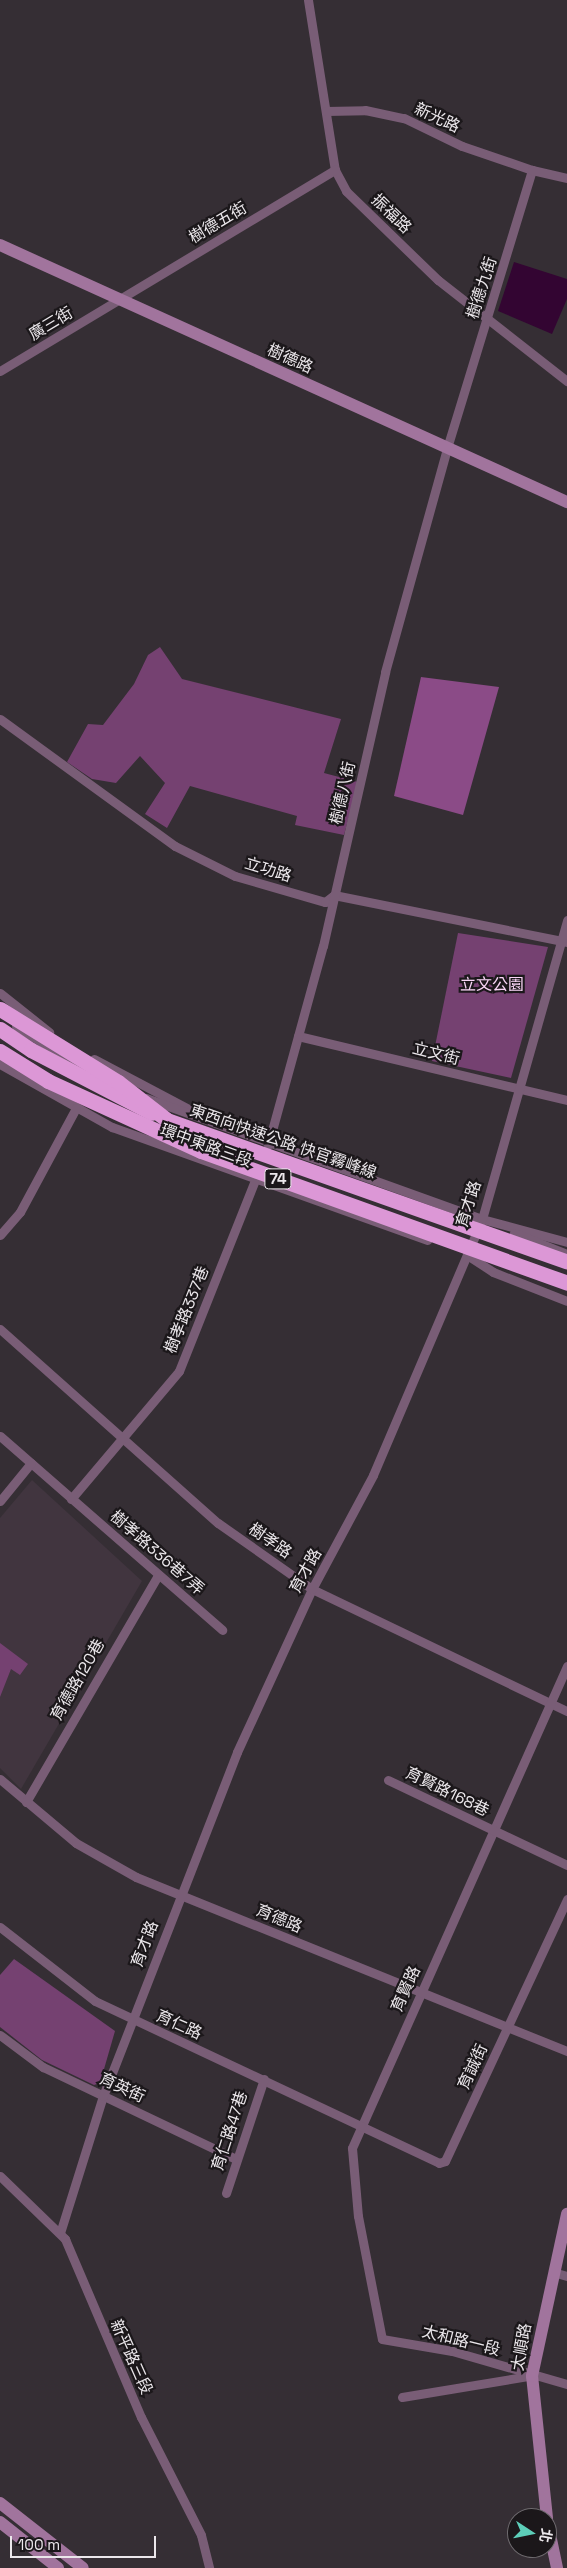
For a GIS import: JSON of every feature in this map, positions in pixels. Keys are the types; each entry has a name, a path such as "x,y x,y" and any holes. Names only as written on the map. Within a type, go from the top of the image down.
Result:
{"highway":[{"name":"74","path":"0,1009 118,1082 167,1120"},
{"name":"東西向快速公路 快官霧峰線","path":"0,1029 85,1080 167,1120 567,1260"},
{"name":"東西向快速公路 快官霧峰線","path":"0,1051 48,1081 201,1151 565,1284"}],"street":[{"name":"振福路","path":"308,0 335,170 346,191 413,257 489,316 567,381"},
{"name":"新光路","path":"326,111 365,110 404,118 462,146 532,170"},
{"name":"樹德五街","path":"117,300 335,170"},
{"path":"532,170 567,178"},
{"name":"樹德九街","path":"447,448 489,316 532,170"},
{"name":"樹德路","path":"0,245 117,300 567,502"},
{"name":"廣三街","path":"0,371 117,300"},
{"name":"樹德八街","path":"268,1145 334,895 385,672 447,448"},
{"name":"立功路","path":"0,719 175,846 235,876 324,902 334,895 564,941"},
{"name":"育才路","path":"60,2232 103,2096 180,1894 245,1734 312,1589 373,1475 482,1219 518,1089 564,941 567,920"},
{"name":"環中東路三段","path":"0,993 71,1048 238,1135"},
{"name":"環中東路三段","path":"0,1014 91,1074 238,1135 482,1219 567,1242"},
{"name":"立文街","path":"298,1036 567,1100"},
{"name":"環中東路三段","path":"0,1064 112,1127 467,1255 565,1284"},
{"path":"0,1235 20,1212 76,1108"},
{"name":"樹孝路337巷","path":"71,1499 179,1371 255,1180"},
{"name":"環中東路三段","path":"482,1219 567,1260"},
{"name":"環中東路三段","path":"467,1255 493,1272 567,1301"},
{"name":"樹孝路","path":"0,1329 123,1436 218,1523 312,1589 567,1711"},
{"name":"樹孝路336巷7弄","path":"0,1436 222,1630"},
{"path":"0,1501 31,1463"},
{"name":"育德路120巷","path":"26,1802 158,1575"},
{"name":"育賢路","path":"382,2339 358,2216 352,2148 359,2126 421,1993 567,1666"},
{"name":"育德路","path":"0,1779 76,1843 136,1877 508,2028 567,2050"},
{"name":"育賢路168巷","path":"388,1780 493,1831"},
{"path":"493,1831 567,1864"},
{"name":"育誠街","path":"359,2126 439,2163 445,2161 567,1899"},
{"name":"育仁路","path":"0,1928 95,2001 264,2078 359,2126"},
{"name":"育英街","path":"0,2035 43,2067 236,2159"},
{"name":"育仁路47巷","path":"226,2194 264,2078"},
{"name":"新平路三段","path":"0,2176 60,2232 144,2422 201,2536 209,2568"},
{"name":"太順路","path":"546,2508 532,2376 567,2214"},
{"path":"553,2272 567,2276"},
{"name":"太和路一段","path":"382,2339 452,2351 532,2376 567,2384"},
{"name":"太和路一段","path":"402,2397 532,2376"},
{"path":"0,2503 83,2568"},
{"path":"0,2522 58,2568"}],"shaded area":[{"path":"514,262 567,279 567,299 552,334 498,311"},
{"path":"421,677 499,687 463,815 394,796"},
{"path":"32,1480 142,1581 21,1789 0,1768 0,1518"}],"green space":[{"path":"160,647 182,679 341,719 324,773 358,782 344,835 295,825 297,816 190,786 167,828 145,814 165,783 140,756 116,783 92,779 67,762 88,724 103,725 134,684 148,655"},
{"name":"立文公園","path":"458,933 548,947 511,1078 432,1061"},
{"path":"0,1643 28,1664 20,1675 11,1669 0,1697"},
{"path":"14,1959 115,2031 100,2083 94,2085 42,2060 0,2027 0,1975"}]}
